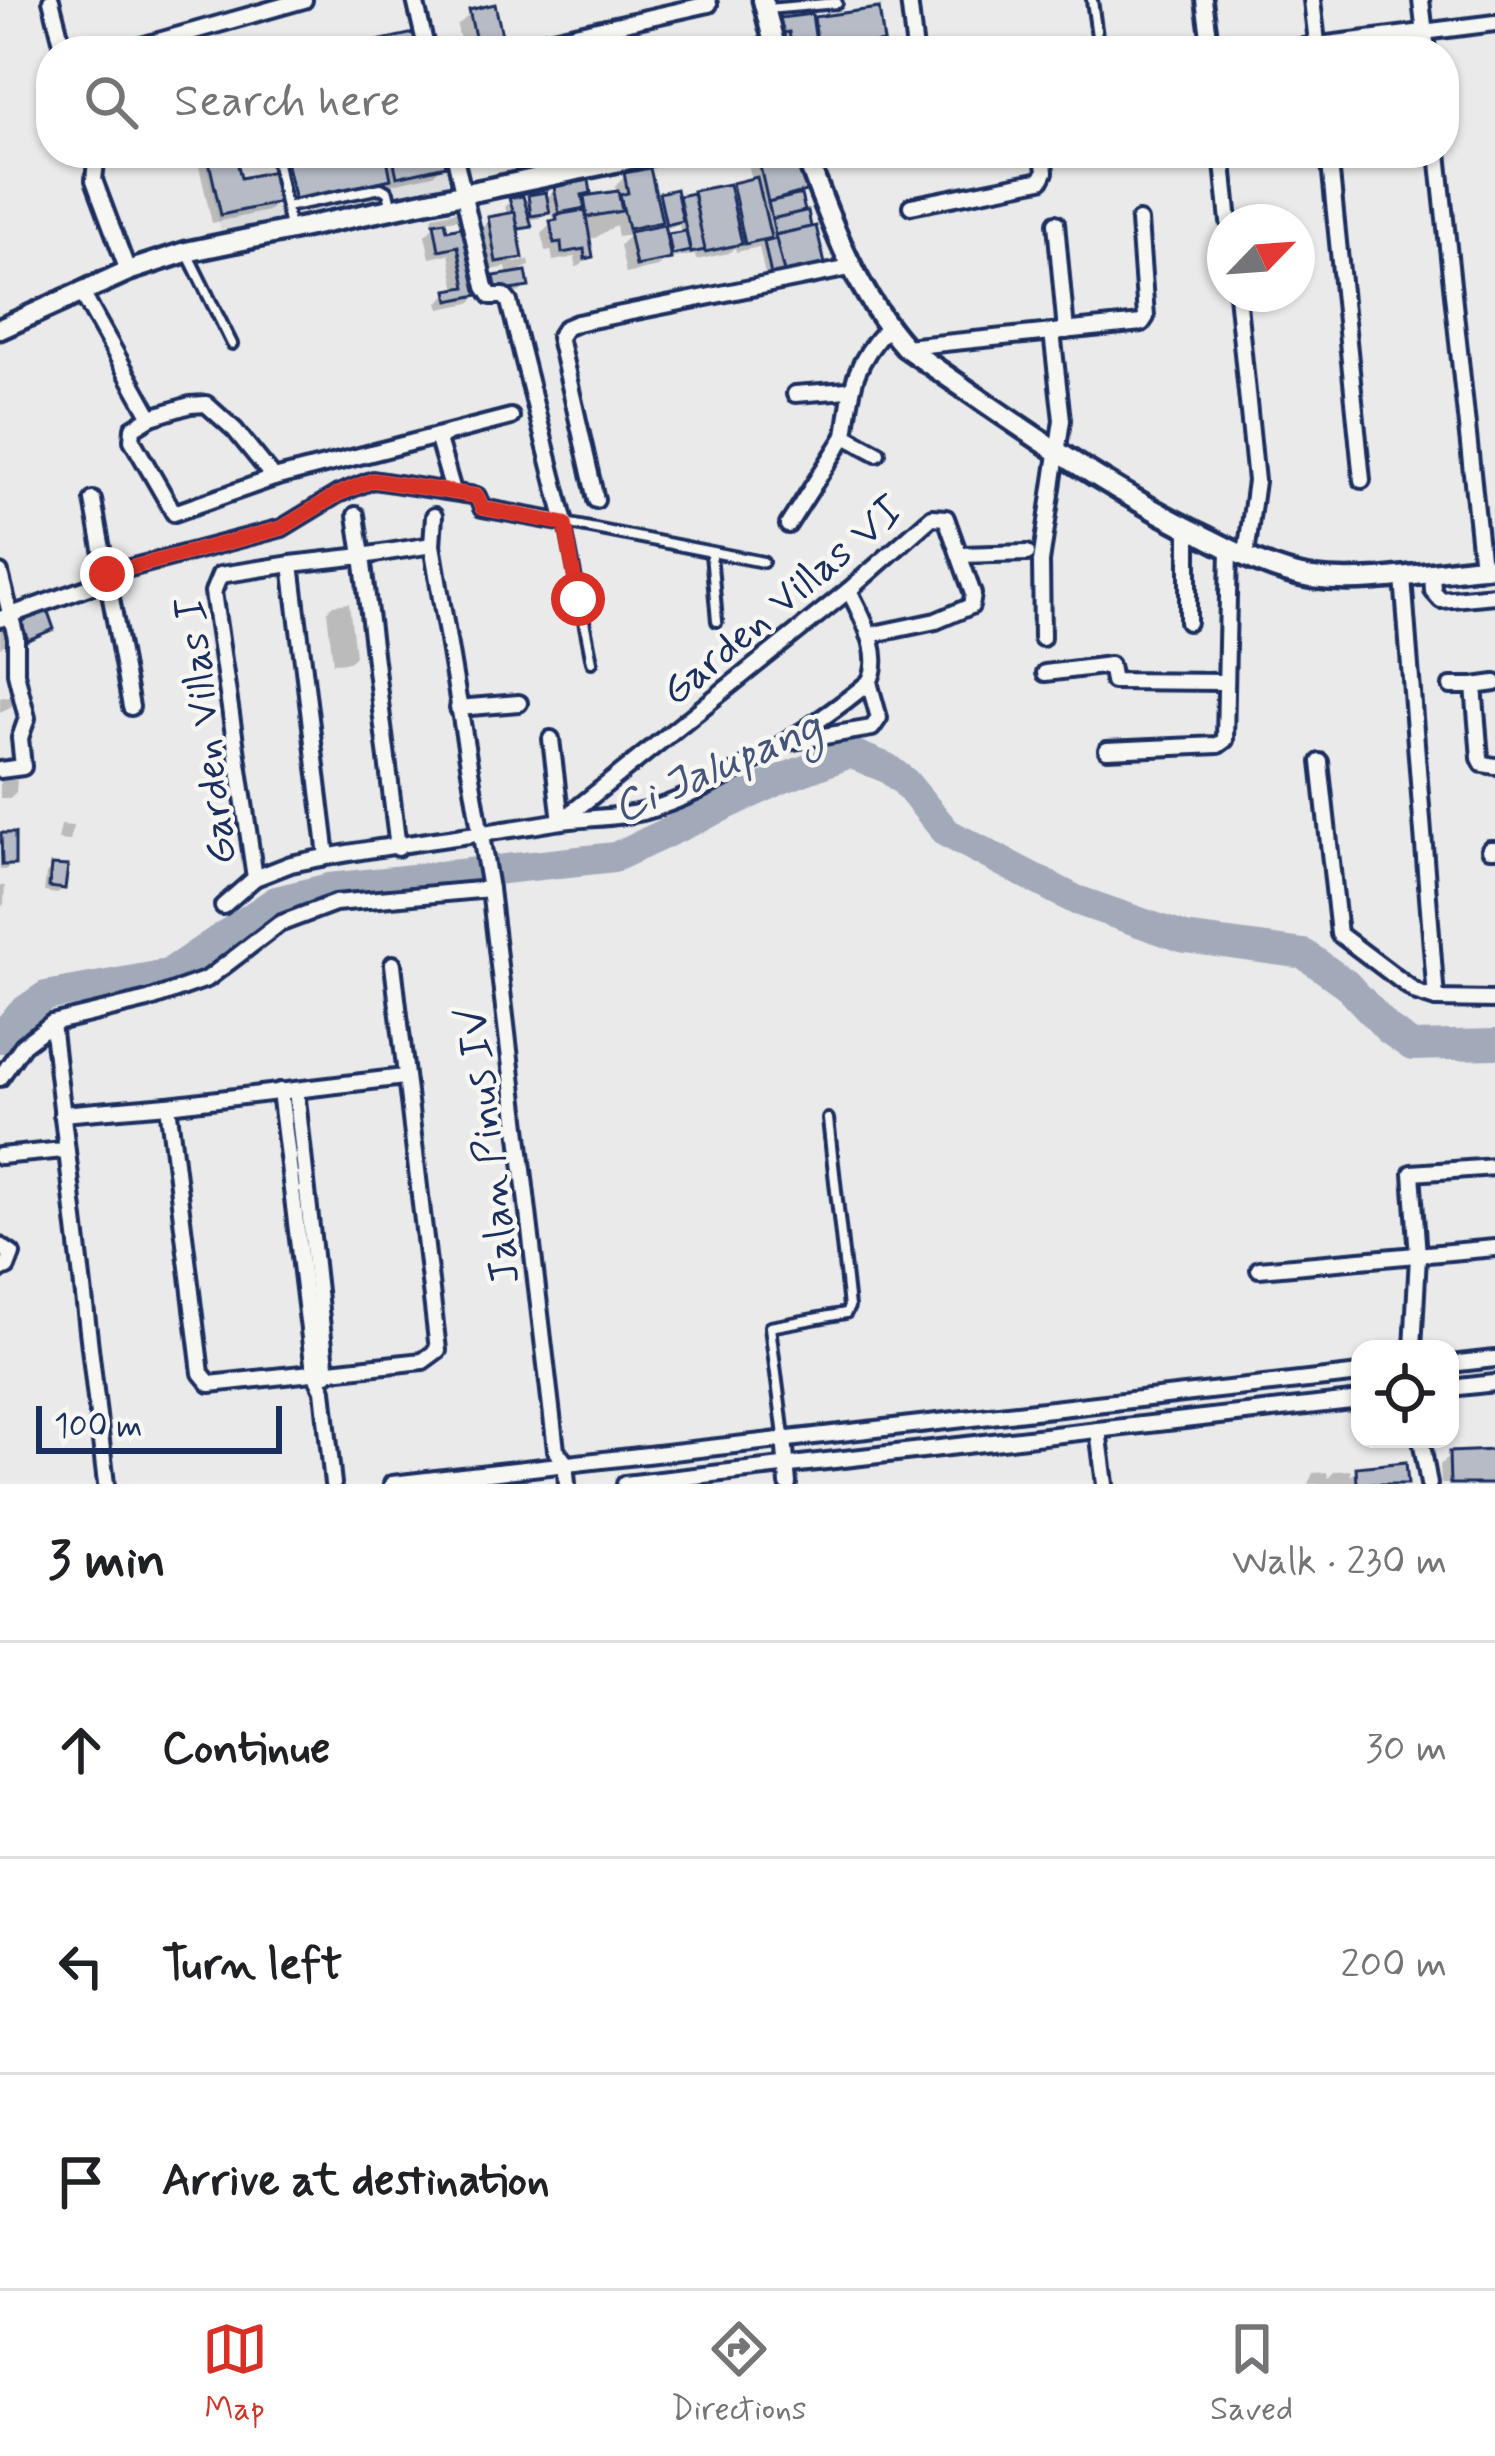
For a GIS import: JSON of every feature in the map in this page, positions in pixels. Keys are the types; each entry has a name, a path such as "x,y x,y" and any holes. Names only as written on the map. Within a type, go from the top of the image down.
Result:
{"main road":[{"path":"765,5 772,36"},
{"path":"0,329 128,271 186,252 580,168"},
{"path":"811,168 850,268 904,347 1058,452 1187,528 1306,577 1348,581 1489,566"}],"street":[{"path":"51,0 60,36"},
{"path":"169,36 304,0"},
{"path":"909,0 913,36"},
{"path":"1204,0 1209,36"},
{"path":"1312,0 1316,36"},
{"path":"1421,0 1425,36"},
{"path":"566,36 709,4"},
{"path":"1400,36 1495,22"},
{"path":"606,27 608,36"},
{"path":"95,168 94,180 128,271"},
{"path":"5,618 107,577 282,528 338,494 373,480 477,496 482,508 565,524 509,302 504,296 487,293 458,168"},
{"path":"911,206 1041,180 1045,168"},
{"path":"1224,168 1227,204"},
{"path":"1331,168 1362,481"},
{"path":"1440,168 1489,566"},
{"path":"904,347 1142,322 1138,220"},
{"path":"1042,638 1041,562 1062,420 1056,223"},
{"path":"596,500 559,337 565,328 850,268"},
{"path":"82,293 151,417"},
{"path":"1107,750 1222,743 1237,552 1256,482 1239,312"},
{"path":"788,525 845,436 848,390 873,343 887,328"},
{"path":"795,394 848,390"},
{"path":"274,478 235,430 206,404 151,417 133,428 131,440 174,513 274,478 511,417"},
{"path":"437,436 453,491"},
{"path":"845,436 877,453"},
{"path":"93,500 131,706"},
{"path":"356,515 398,848"},
{"name":"Jalan Pinus IV","path":"434,516 432,545 490,885 557,1458"},
{"name":"Garden Villas VI","path":"561,821 932,517 946,518 973,594 971,606 936,622 869,634"},
{"path":"1187,528 1188,622"},
{"path":"327,856 291,564 432,545"},
{"path":"961,555 1027,553"},
{"name":"Garden Villas I","path":"255,878 213,592 220,575 291,564"},
{"path":"0,573 5,618 16,638 27,718 20,739 24,763 18,770 0,770"},
{"path":"1432,573 1433,592 1441,600 1495,595"},
{"path":"1403,577 1436,999"},
{"path":"224,906 255,878 327,856 483,839 561,821 608,820 652,809 726,776 783,743 869,682 875,672 869,634 848,590"},
{"path":"1045,673 1110,665 1113,681 1224,682"},
{"path":"0,685 19,682"},
{"path":"783,743 872,728 879,718 869,682"},
{"path":"1451,686 1495,683"},
{"path":"1474,686 1480,758 1483,764 1495,766"},
{"path":"458,709 519,703"},
{"path":"551,739 561,821"},
{"path":"1320,762 1339,934 1417,993 1436,999 1495,1000"},
{"path":"0,1078 23,1045 52,1023 148,1000 207,979 279,924 335,903 490,885"},
{"path":"168,1105 205,1381 423,1361 438,1351 393,964"},
{"path":"52,1023 106,1484"},
{"path":"62,1114 404,1077"},
{"path":"288,1090 333,1484"},
{"path":"0,1156 64,1150"},
{"path":"1413,1340 1418,1256 1413,1171 1495,1167"},
{"path":"0,1246 12,1254 8,1268 0,1270"},
{"path":"1259,1269 1495,1248"},
{"path":"1459,1363 1495,1359"},
{"path":"392,1484 557,1458 1351,1375"},
{"path":"1459,1387 1495,1383"},
{"path":"1105,1484 1098,1430 1108,1401"},
{"path":"625,1484 1351,1401"},
{"path":"1081,1405 1098,1430"},
{"path":"784,1437 788,1484"},
{"path":"1422,1448 1428,1483"},
{"path":"550,1484 557,1458"},
{"path":"557,1458 567,1484"}],"lane":[{"path":"1092,0 1098,36"},
{"path":"765,5 837,3"},
{"path":"278,168 290,230"},
{"path":"286,207 381,188 388,192 392,210"},
{"path":"186,252 232,344"},
{"path":"592,662 565,524 763,562"},
{"path":"711,554 717,621"},
{"path":"784,1437 770,1328 846,1313 849,1307 828,1119"}],"shaded area":[{"path":"206,168 456,168 458,175 447,177 450,190 222,236"}],"building":[{"path":"495,4 502,36 475,36 469,10"},
{"path":"879,8 883,36 816,36 814,17"},
{"path":"812,14 815,36 782,33 780,18"},
{"path":"210,168 239,168 241,178 274,171 281,202 221,215"},
{"path":"288,168 389,168 391,179 295,201"},
{"path":"395,168 437,168 397,177"},
{"path":"650,168 662,222 628,229 620,195 628,193 624,173"},
{"path":"760,168 804,170 806,191 768,202"},
{"path":"757,177 771,238 745,244 732,183"},
{"path":"589,180 591,193 582,195 585,208 559,213 554,187"},
{"path":"729,184 742,244 705,252 693,191"},
{"path":"676,189 683,221 666,225 659,193"},
{"path":"618,191 622,211 587,217 584,196"},
{"path":"546,192 550,213 531,216 528,195"},
{"path":"693,193 705,250 691,253 679,196"},
{"path":"801,195 805,211 772,219 768,202"},
{"path":"523,196 532,227 519,229 509,198"},
{"path":"585,210 593,257 585,259 584,249 562,253 561,242 554,243 550,221 557,220 556,215"},
{"path":"808,211 811,227 775,235 772,219"},
{"path":"515,212 523,258 496,262 488,217"},
{"path":"445,221 447,230 470,225 483,294 449,301 447,290 466,287 458,246 439,250 434,223"},
{"path":"664,225 671,259 636,266 629,232"},
{"path":"816,226 826,268 785,277 775,235"},
{"path":"686,231 690,251 672,255 668,234"},
{"path":"776,239 785,277 772,280 764,242"},
{"path":"526,271 529,287 497,292 494,276"},
{"path":"47,609 54,629 28,640 20,619"},
{"path":"1,833 15,833 15,865 2,865"},
{"path":"51,865 68,866 65,889 49,887"},
{"path":"1494,1450 1495,1484 1450,1484 1449,1452"},
{"path":"1406,1462 1408,1484 1357,1484 1356,1467"}],"waterway":[{"name":"Ci Jalupang","path":"0,1038 21,1013 46,996 168,974 276,901 329,888 615,857 784,778 850,753 887,768 905,782 947,833 1076,900 1185,938 1304,954 1346,984 1388,1029 1412,1046 1495,1044"}],"route":[{"path":"107,574 282,528 338,494 384,479 477,496 482,508 565,524 578,599"}]}
